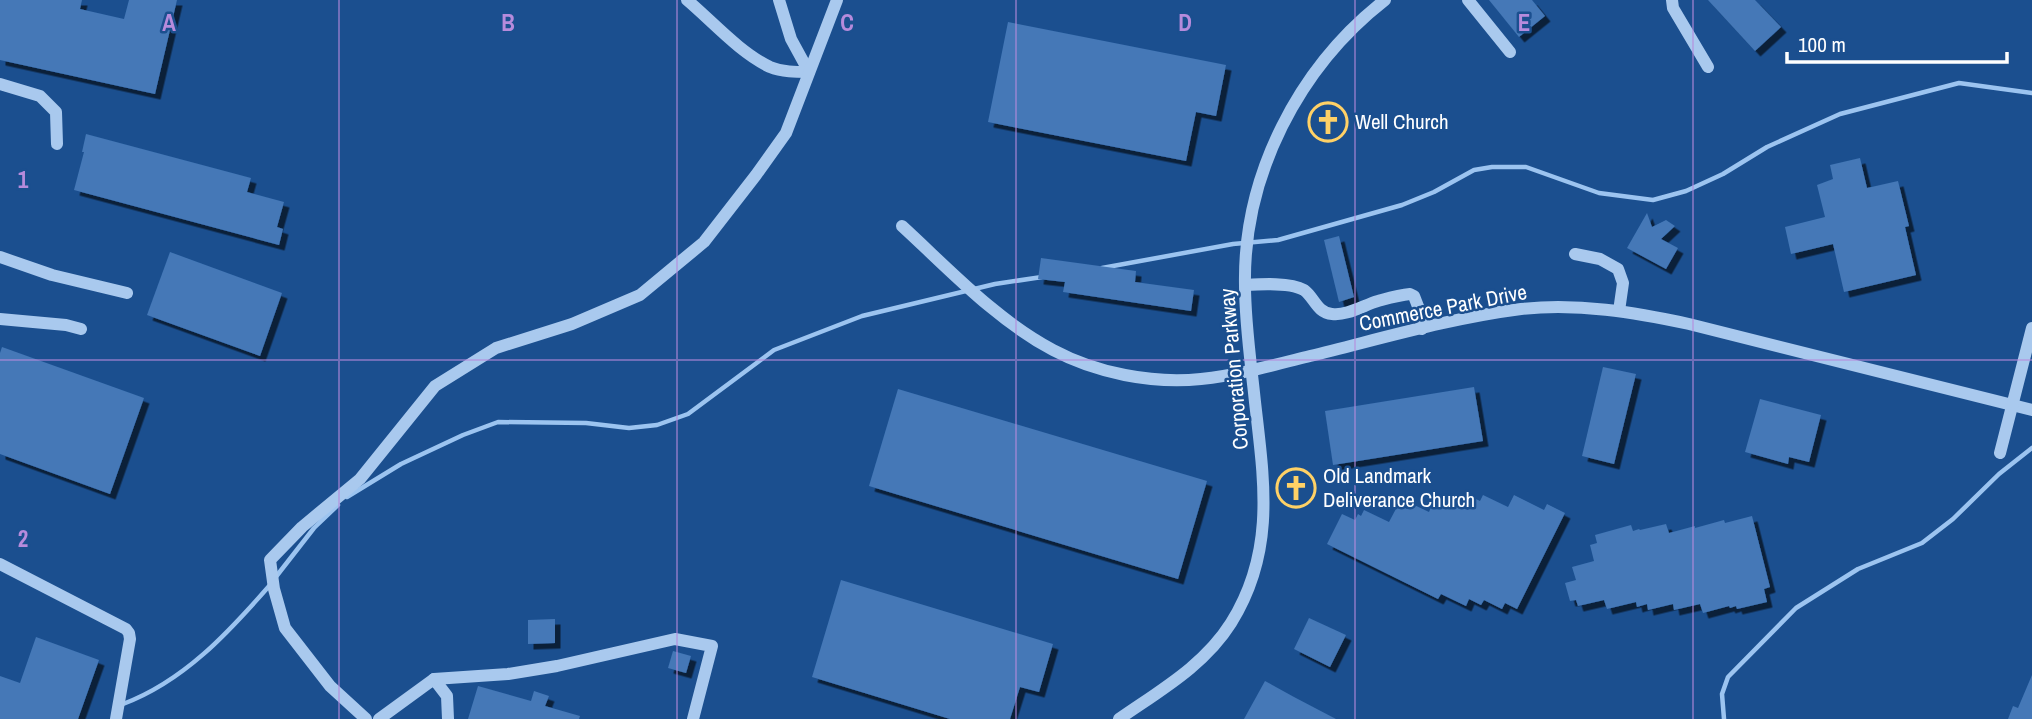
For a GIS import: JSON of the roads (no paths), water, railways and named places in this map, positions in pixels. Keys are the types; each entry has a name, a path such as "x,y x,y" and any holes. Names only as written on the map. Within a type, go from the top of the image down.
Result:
{"street":[{"path":"687,0 744,50 770,66 787,72 809,72"},
{"path":"779,0 791,39 809,72"},
{"path":"366,719 330,686 285,628 270,560 302,527 360,479 435,386 496,348 572,324 640,295 704,242 786,133 837,0"},
{"name":"Corporation Parkway","path":"1119,719 1196,664 1230,624 1245,596 1258,558 1264,525 1260,441 1245,285 1251,215 1266,163 1305,86 1330,52 1364,16 1385,0"},
{"path":"1468,0 1510,52"},
{"path":"1672,0 1673,8 1709,67"},
{"path":"0,85 40,96 56,112 57,144"},
{"name":"Commerce Park Drive","path":"902,226 1017,329 1055,351 1086,364 1123,374 1156,379 1200,379 1252,370 1422,329 1520,310 1556,307 1619,311 1689,324 2032,411"},
{"path":"1575,254 1600,259 1618,269 1623,283 1619,311"},
{"path":"0,257 52,275 127,293"},
{"path":"1245,285 1294,286 1306,291 1316,305 1333,314 1410,294 1414,296 1419,309 1422,329"},
{"path":"0,319 66,325 81,329"},
{"path":"2000,453 2032,328"},
{"path":"0,580 3,565 130,633 116,719"},
{"path":"379,719 435,679 508,674 545,668 675,639 712,646 693,719"},
{"path":"435,679 447,696 448,719"}],"waterway":[{"path":"1102,268 1233,244 1278,240 1402,205 1434,192 1474,170 1492,167 1526,167 1599,193 1653,200 1686,191 1723,174 1767,147 1840,114 1959,83 2032,93"},
{"path":"347,497 401,464 498,422 586,423 629,428 657,425 688,414 774,350 862,316 995,284 1042,277"},
{"path":"1724,719 1722,694 1728,677 1796,608 1858,569 1922,543 2032,448"},
{"path":"275,578 314,528 338,505"},
{"path":"123,704 166,682 204,654 270,585"}],"place":[{"name":"Well Church","path":"1328,122"},
{"name":"Old Landmark Deliverance Church","path":"1296,488"}]}
